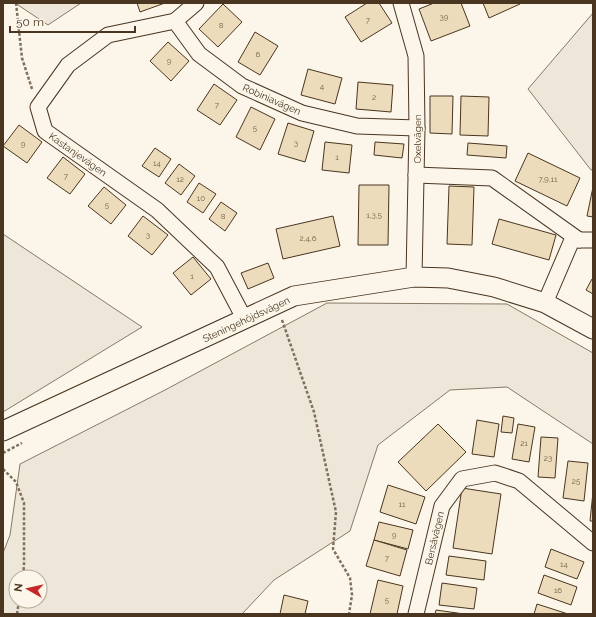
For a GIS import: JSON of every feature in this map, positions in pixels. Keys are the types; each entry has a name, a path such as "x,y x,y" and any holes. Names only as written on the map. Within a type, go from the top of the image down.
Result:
{"street":[{"path":"38,107 68,65 108,35 176,21 196,3"},
{"name":"Oxelvägen","path":"402,3 416,56 418,128 414,277"},
{"name":"Robiniavägen","path":"176,21 199,54 236,82 302,113 357,126 418,128"},
{"name":"Kastanjevägen","path":"38,107 45,131 157,210 217,267 245,320"},
{"path":"416,176 492,178 586,240"},
{"path":"545,303 572,240 586,240"},
{"name":"Steningehöjdsvägen","path":"3,431 294,296 414,277 448,278 494,286 545,303 593,329"},
{"name":"Bersåvägen","path":"416,614 442,506 462,479 495,473 519,481 593,543"}],"path":[{"path":"16,3 22,58 38,107"},
{"path":"275,323 288,317"},
{"path":"282,320 314,412 336,512 333,549 350,578 352,595 349,614"},
{"path":"3,453 24,442"},
{"path":"3,469 16,482 24,503 23,569"}],"shaded area":[{"path":"15,3 81,3 48,25"},
{"path":"593,13 593,170 591,170 528,89"},
{"path":"3,234 142,327 3,412"},
{"path":"327,303 507,304 593,353 593,444 507,387 450,390 378,445 350,531 274,580 242,614 3,614 3,553 10,535 20,464 165,390"}],"building":[{"path":"137,3 165,3 140,12"},
{"path":"367,3 379,3 392,23 361,42 345,17"},
{"path":"434,3 461,3 470,26 431,41 419,9"},
{"path":"483,3 520,3 520,4 489,18"},
{"path":"223,4 242,22 218,47 199,29"},
{"path":"255,32 278,46 260,75 238,62"},
{"path":"168,42 189,61 171,81 150,61"},
{"path":"308,69 342,78 335,104 301,95"},
{"path":"358,82 393,85 391,112 356,109"},
{"path":"214,84 237,100 220,125 197,110"},
{"path":"430,96 453,96 452,134 430,133"},
{"path":"461,96 489,97 488,136 460,135"},
{"path":"251,107 275,119 260,150 236,137"},
{"path":"288,123 314,131 305,162 278,154"},
{"path":"19,125 42,142 27,163 3,146"},
{"path":"325,142 352,145 349,173 322,170"},
{"path":"375,142 404,144 402,158 374,155"},
{"path":"468,143 507,146 506,158 467,155"},
{"path":"155,148 171,159 159,177 142,166"},
{"path":"528,153 580,178 567,206 515,181"},
{"path":"63,157 85,174 70,194 47,178"},
{"path":"179,164 195,176 181,195 165,183"},
{"path":"199,183 216,194 203,213 187,202"},
{"path":"359,185 389,185 388,245 358,245"},
{"path":"449,186 474,187 472,245 447,244"},
{"path":"104,187 126,205 111,224 88,206"},
{"path":"593,187 593,217 587,216"},
{"path":"221,202 237,213 225,231 209,219"},
{"path":"143,216 168,235 152,255 128,236"},
{"path":"333,216 340,246 283,259 276,229"},
{"path":"499,219 556,235 549,260 492,244"},
{"path":"193,257 211,279 191,295 173,273"},
{"path":"268,263 274,278 248,289 241,273"},
{"path":"593,279 593,294 586,290"},
{"path":"503,416 514,418 512,433 501,432"},
{"path":"477,420 499,424 494,457 472,454"},
{"path":"438,424 466,452 426,491 398,462"},
{"path":"518,424 535,427 529,462 512,459"},
{"path":"541,437 558,438 555,478 538,477"},
{"path":"568,461 588,463 584,501 563,498"},
{"path":"388,485 425,497 416,524 380,512"},
{"path":"462,488 501,494 492,554 453,548"},
{"path":"593,492 593,521 590,521"},
{"path":"379,522 413,530 408,549 374,540"},
{"path":"374,540 407,550 400,576 366,566"},
{"path":"551,549 584,562 577,579 545,567"},
{"path":"449,556 486,561 484,580 446,575"},
{"path":"544,575 577,587 571,605 538,593"},
{"path":"378,580 403,586 397,614 370,614"},
{"path":"442,583 477,588 474,609 439,605"},
{"path":"284,595 308,601 305,614 280,614"},
{"path":"537,604 568,614 534,614"},
{"path":"436,610 464,614 435,614"}]}
